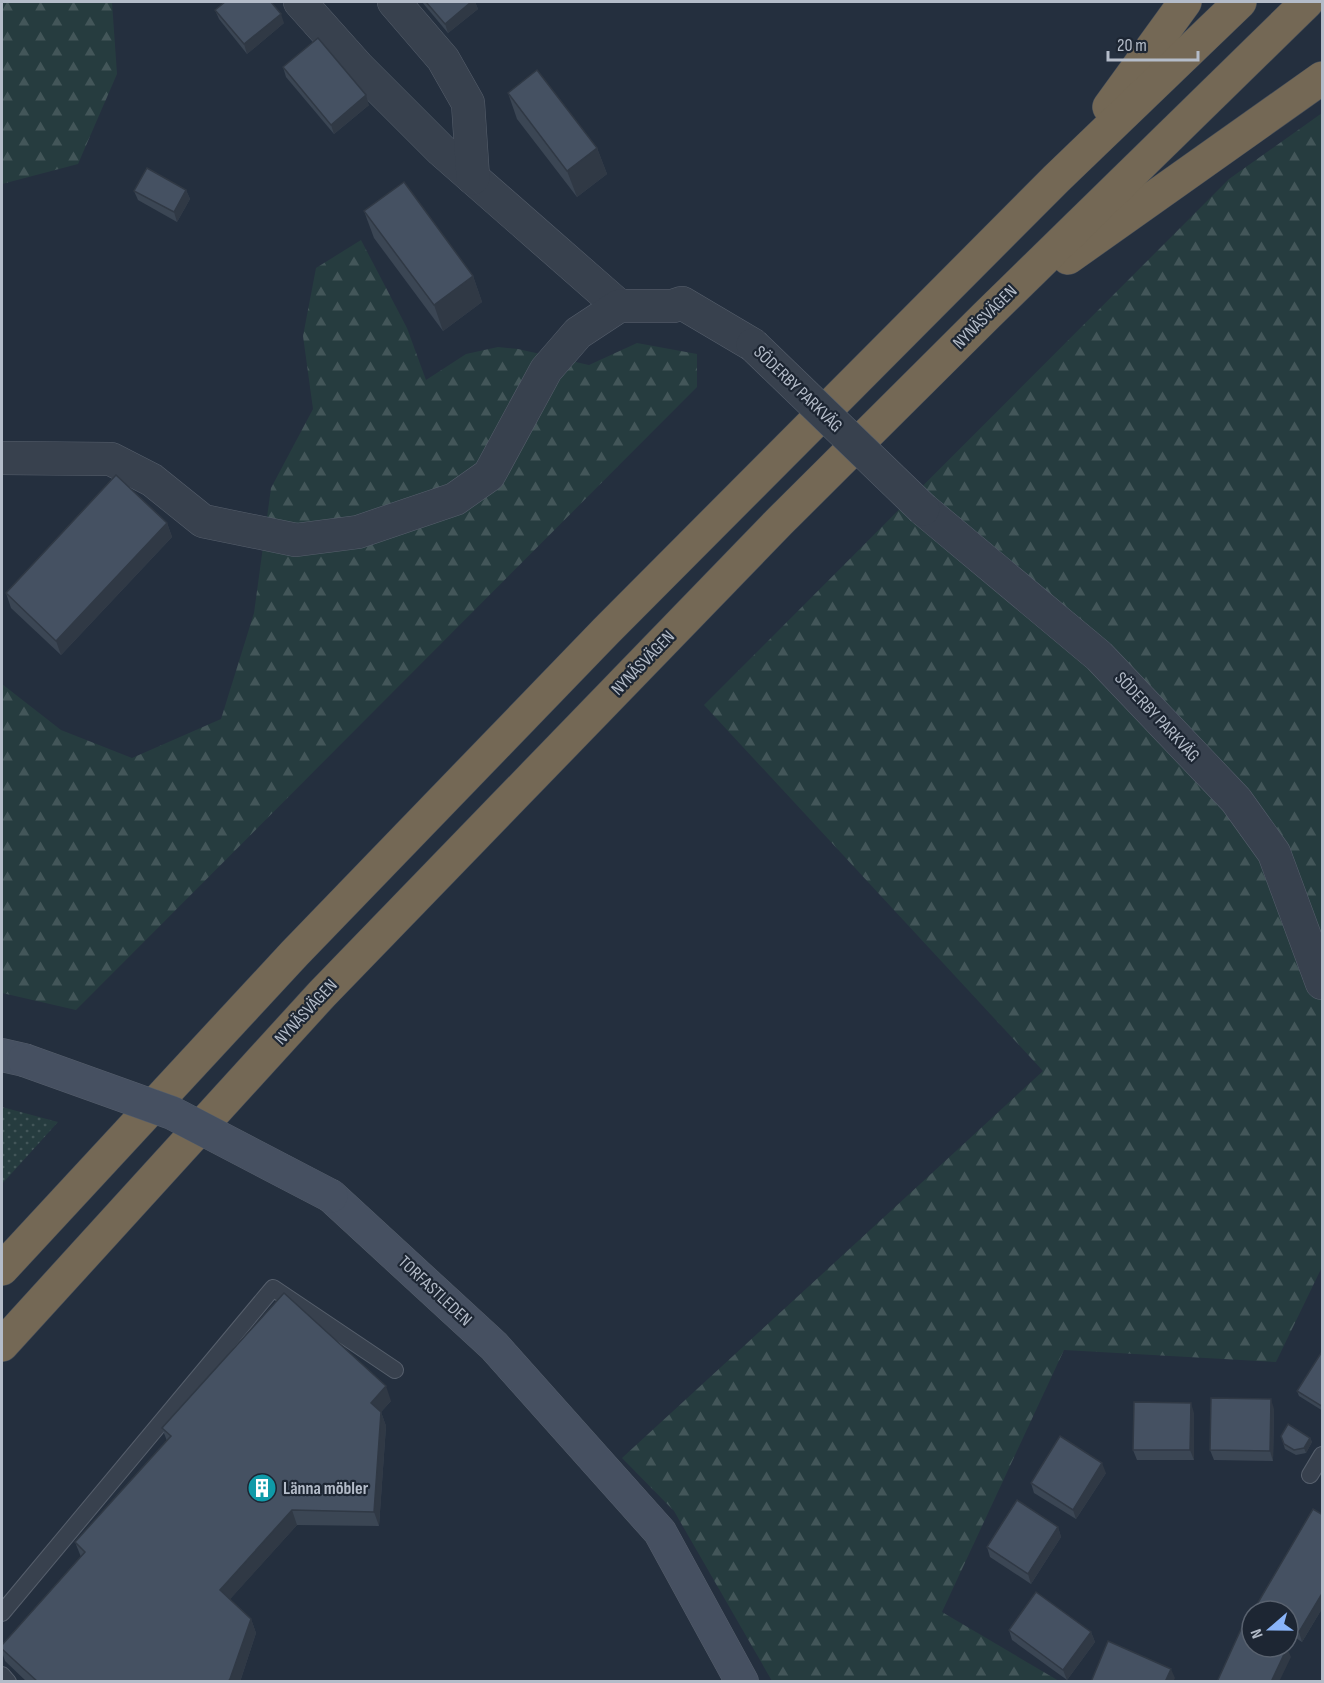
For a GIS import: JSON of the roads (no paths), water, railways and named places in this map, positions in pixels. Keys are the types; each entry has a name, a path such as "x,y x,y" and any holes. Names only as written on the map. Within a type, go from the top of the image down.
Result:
{"highway":[{"path":"1056,179 1185,2"},
{"path":"2,1269 294,954 590,648 1056,179 1240,2"},
{"name":"NYNÄSVÄGEN","path":"2,1345 329,987 771,531 988,314 1307,2"},
{"path":"988,314 1323,78"}],"street":[{"path":"2,458 111,459 152,480 203,521 297,540 358,532 455,499 489,475 546,370 578,333 620,306 441,150 358,68 300,2"},
{"path":"394,2 443,59 468,103 473,178"},
{"name":"SÖDERBY PARKVÄG","path":"620,306 673,306 682,303 753,345 923,509 1099,656 1236,800 1274,853 1323,983"},
{"name":"TORFASTLEDEN","path":"13,1058 172,1113 332,1196 494,1346 660,1532 742,1682"}],"lane":[{"path":"2,1613 273,1288 395,1370"},
{"path":"1310,1475 1323,1455"},
{"path":"2,1675 8,1682"}],"place":[{"name":"Länna möbler","path":"262,1488"}]}
